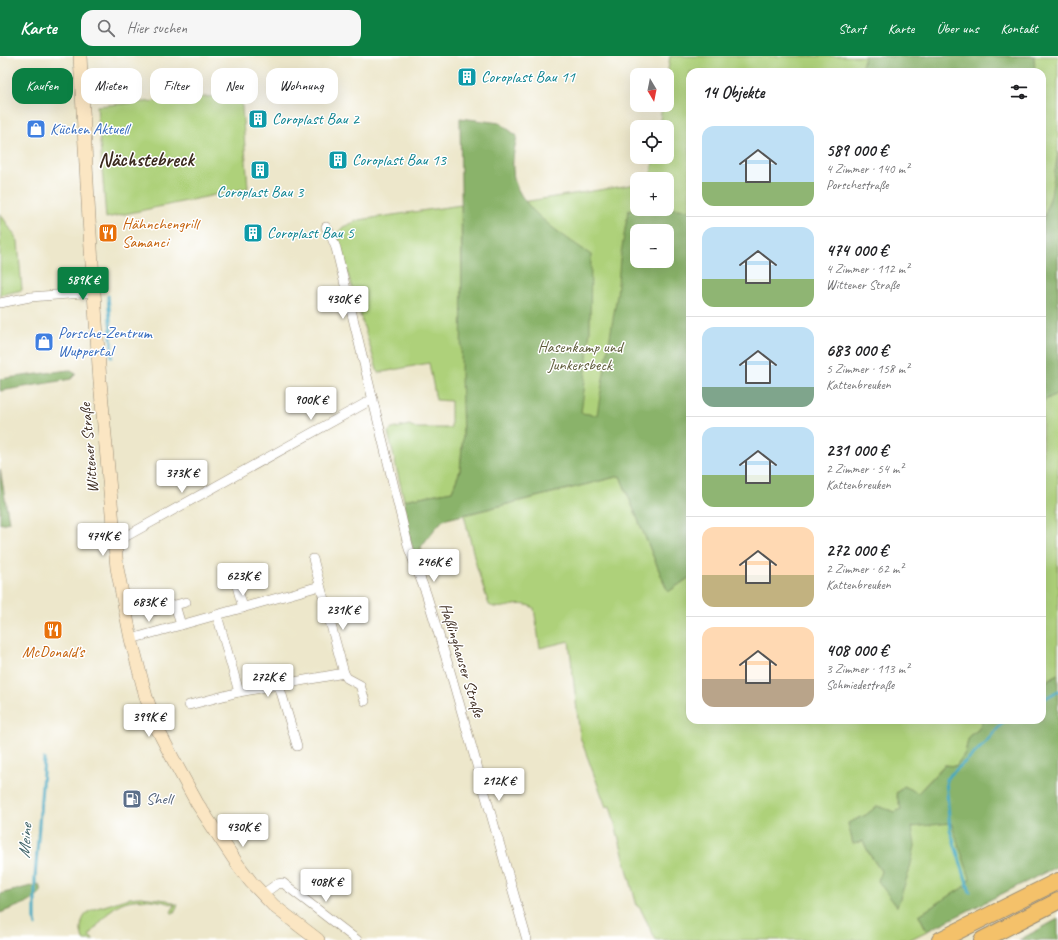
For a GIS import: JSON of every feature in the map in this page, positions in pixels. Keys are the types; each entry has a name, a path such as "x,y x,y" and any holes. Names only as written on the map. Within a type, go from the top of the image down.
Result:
{"highway":[{"path":"940,940 1058,881"},
{"path":"982,940 1058,901"}],"main road":[{"name":"Wittener Straße","path":"80,56 100,381 114,543 117,568 146,697 158,730 197,803 248,878 274,906 318,940"}],"street":[{"name":"Haßlinghauser Straße","path":"326,227 336,248 409,548 426,593 459,699 527,940"},
{"path":"0,303 30,297 94,292"},
{"path":"114,543 373,399"},
{"path":"313,559 344,674 346,678 360,685 365,701"},
{"path":"234,575 243,608"},
{"path":"132,639 320,586"},
{"path":"154,611 186,602"},
{"path":"175,605 181,625"},
{"path":"217,615 239,692"},
{"path":"189,705 239,692 344,674"},
{"path":"279,685 296,746"},
{"path":"263,894 277,884 283,883 357,940"}],"green space":[{"name":"Hasenkamp und Junkersbeck","path":"670,56 1058,56 1058,392 1046,394 1046,68 686,68 686,458 474,496 465,211 630,185 630,216 674,216 674,172 651,172 653,164 674,164 674,120 660,120 661,112 674,112 674,68 668,68"},
{"path":"865,56 1034,56 1035,68 861,68"},
{"path":"211,96 211,104 242,104 248,188 106,218 97,106 142,104 142,102 150,102 150,104 203,104 203,97"},
{"name":"Hasenkamp und Junkersbeck","path":"460,118 500,123 517,136 513,157 513,169 515,183 521,196 542,219 591,255 590,330 581,413 597,415 617,295 620,260 628,211 630,211 630,216 674,216 674,209 686,210 686,580 668,592 620,476 443,520 415,555 410,540 404,500 452,491 460,471 463,435 461,376 462,251"},
{"path":"1058,152 1058,393 1046,400 1046,211 1051,195"},
{"path":"461,205 463,435 460,471 452,491 404,500 388,432 392,429 409,425 416,428 451,428 451,401 436,400 429,363 378,373 336,235 343,227 359,220"},
{"path":"0,213 18,241 22,290 0,295"},
{"path":"69,370 76,374 71,379 0,391 0,379"},
{"path":"1058,393 1058,674 1046,682 1046,399"},
{"path":"0,469 9,522 0,524"},
{"path":"620,476 668,592 686,580 686,724 981,724 978,730 969,736 965,753 956,766 944,765 918,793 904,786 896,793 901,809 895,812 877,806 866,815 848,823 853,843 863,841 870,855 881,871 897,907 878,830 1036,724 1043,724 1058,844 969,880 967,885 919,915 927,931 909,940 656,940 640,908 637,906 610,806 606,807 580,737 569,641 540,648 534,608 522,604 500,607 489,605 477,568 464,515"},
{"path":"421,547 428,571 425,573 420,571 415,555"},
{"path":"1058,674 1058,866 927,931 919,915 967,885 970,878 951,823 912,827 915,846 909,872 897,907 878,881 881,871 870,855 863,841 853,844 848,823 866,815 877,806 895,812 901,809 896,794 904,786 918,793 945,765 956,766 965,753 969,736 978,730 981,724 1046,724 1046,682"},
{"path":"39,884 41,892 31,901 0,913 0,894"},
{"path":"141,897 167,900 178,905 173,914 171,912 175,905 166,902 138,900 121,903 108,913 89,936 94,940 83,940 81,931 82,923 83,918 88,912 95,908 122,900"},
{"path":"1058,919 1058,940 1019,940 1021,939"}],"waterway":[{"path":"108,296 112,357"},
{"path":"1046,698 1058,691"},
{"path":"970,892 950,830 946,779 978,750 1001,724"},
{"name":"Meine","path":"36,925 35,878 44,759"}],"place":[{"name":"Coroplast Bau 11","path":"467,77"},
{"name":"Coroplast Bau 2","path":"258,119"},
{"name":"Küchen Aktuell","path":"36,129"},
{"name":"Coroplast Bau 13","path":"338,160"},
{"name":"Coroplast Bau 3","path":"260,170"},
{"name":"Hähnchengrill Samanci","path":"108,233"},
{"name":"Coroplast Bau 5","path":"253,233"},
{"name":"Porsche-Zentrum Wuppertal","path":"44,342"},
{"name":"McDonald's","path":"53,630"},
{"name":"Shell","path":"132,799"}],"district":[{"name":"Nächstebreck","path":"146,159"}]}
